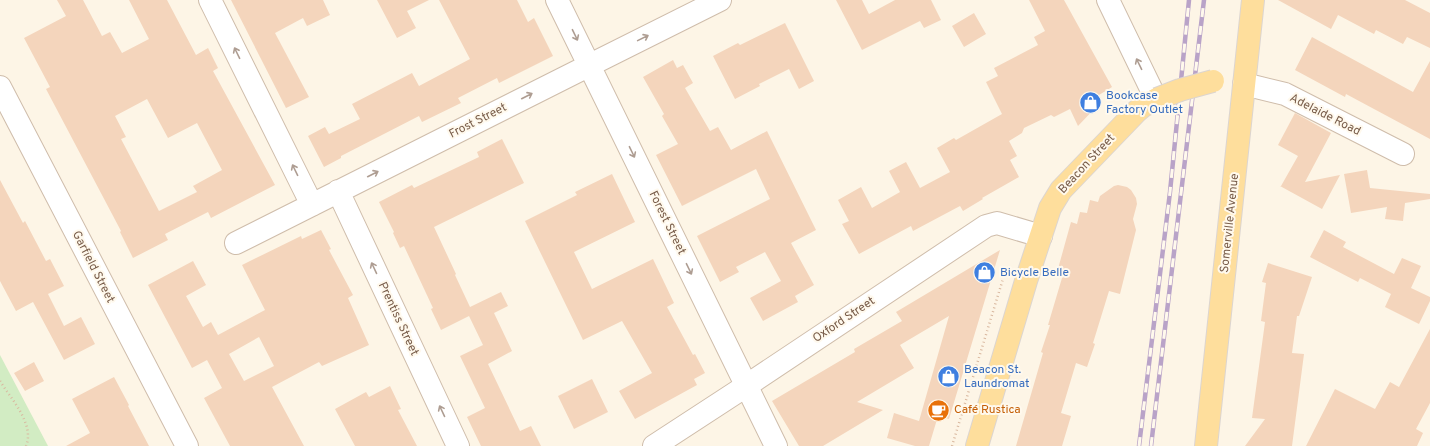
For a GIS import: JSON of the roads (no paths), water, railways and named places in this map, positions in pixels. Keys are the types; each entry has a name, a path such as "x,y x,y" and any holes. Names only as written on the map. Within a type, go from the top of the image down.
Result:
{"main road":[{"name":"Somerville Avenue","path":"1206,446 1252,0"},
{"name":"Beacon Street","path":"976,446 1026,281 1052,203 1060,190 1143,106 1180,90 1213,81 1244,84"}],"street":[{"path":"210,0 312,205"},
{"name":"Forest Street","path":"558,0 776,446"},
{"name":"Frost Street","path":"236,243 720,0"},
{"path":"1108,0 1157,99"},
{"name":"Adelaide Road","path":"1244,84 1286,94 1402,154"},
{"name":"Garfield Street","path":"0,87 187,446"},
{"name":"Prentiss Street","path":"338,191 458,446"},
{"name":"Oxford Street","path":"654,446 986,226 997,223 1041,236"}],"railway":[{"path":"1139,446 1170,192 1189,0"},
{"path":"1151,446 1204,0"}],"place":[{"name":"Bookcase Factory Outlet","path":"1091,103"},
{"name":"Bicycle Belle","path":"984,273"},
{"name":"Beacon St. Laundromat","path":"948,377"},
{"name":"Café Rustica","path":"939,410"}]}
